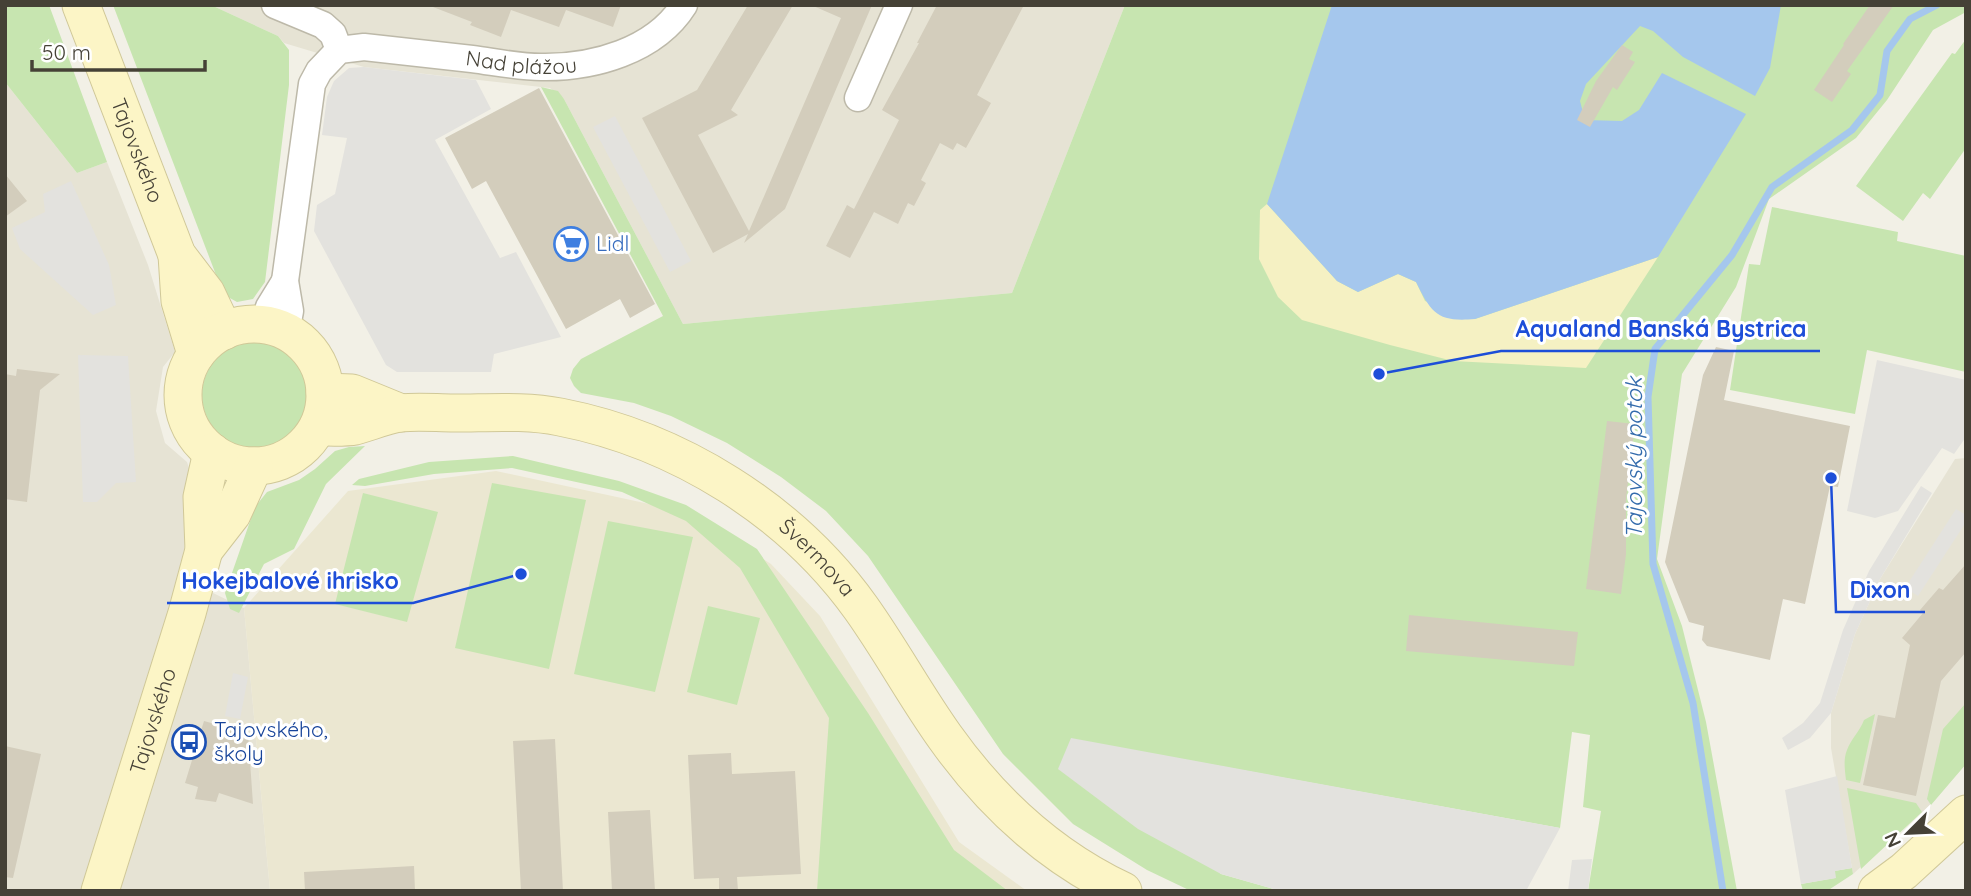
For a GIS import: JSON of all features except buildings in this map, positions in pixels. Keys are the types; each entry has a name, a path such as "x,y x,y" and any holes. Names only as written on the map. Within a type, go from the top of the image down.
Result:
{"main road":[{"name":"Tajovského","path":"82,5 177,255 206,293 224,331"},
{"name":"Tajovského","path":"177,255 180,301 196,355"},
{"path":"244,325 275,329 302,343 313,356 321,372 322,409 309,441 295,453 279,462 254,466 232,463 212,452 194,431 185,406 186,380 196,355 209,341 224,331 244,325"},
{"name":"Švermova","path":"322,409 352,427 401,413 525,412 561,417 660,447 708,471 753,501 824,563 853,598 945,738 1011,815 1063,859 1123,891"},
{"name":"Tajovského","path":"100,891 167,679 204,550 202,496 212,452"},
{"name":"Tajovského","path":"204,550 232,514 254,466"},
{"path":"1877,891 1904,871 1966,814"}],"street":[{"path":"275,5 323,25 333,34 339,50 319,71 312,84 285,281 290,311 275,329"},
{"name":"Nad plážou","path":"339,50 364,47 542,67 587,64 617,56 649,40 677,17 684,5"},
{"path":"858,98 899,5"}],"shaded area":[{"path":"211,5 1125,5 1012,293 683,324 564,99 550,88 364,67 284,43 278,36"},
{"path":"364,67 476,80 491,109 435,140 500,258 516,252 561,337 494,354 491,372 397,372 386,365 314,231 317,205 335,194 347,138 322,135 327,97 334,81 349,68"},
{"path":"5,82 77,173 107,162 148,265 175,352 163,367 156,411 165,443 187,462 194,483 180,577 244,608 270,891 5,891"},
{"path":"615,116 691,261 670,272 593,127"},
{"path":"71,181 109,265 116,305 93,315 20,249 12,228 45,212 43,194"},
{"path":"78,355 128,356 136,482 116,483 97,502 83,502"},
{"path":"1877,360 1966,380 1966,437 1954,454 1942,448 1898,511 1875,518 1847,511"},
{"path":"1966,458 1966,764 1931,804 1853,874 1831,748 1831,713 1855,634 1880,579 1955,459"},
{"path":"496,471 691,513 771,564 820,616 959,842 1027,891 270,891 244,608 348,491"},
{"path":"1921,486 1932,493 1880,579 1855,634 1831,713 1810,738 1788,750 1782,738 1803,723 1820,703 1843,630 1869,571"},
{"path":"1956,509 1966,515 1966,522 1918,596 1905,588"},
{"path":"233,673 248,677 240,719 225,716"},
{"path":"1071,738 1560,828 1526,891 1281,891 1221,874 1138,829 1058,769"},
{"path":"1837,776 1852,868 1835,871 1836,878 1801,884 1785,790"},
{"path":"1592,859 1588,891 1568,891 1572,860"}],"green space":[{"path":"5,5 49,5 107,162 77,173 5,82"},
{"path":"113,5 211,5 278,36 289,50 289,85 265,282 253,299 237,302 228,297 221,288"},
{"path":"1125,5 1966,5 1966,12 1933,30 1887,100 1856,138 1769,199 1736,287 1682,374 1657,559 1682,626 1706,722 1737,891 1588,891 1601,811 1583,807 1590,735 1572,732 1560,828 1071,739 1221,874 1281,891 1191,891 1147,870 1073,824 1003,754 868,556 826,511 781,477 727,443 671,416 634,403 581,393 574,386 570,378 581,359 663,316 541,87 558,91 564,99 683,324 1012,293"},
{"path":"1966,39 1966,148 1930,199 1923,193 1903,221 1856,186 1952,53 1955,54"},
{"path":"1772,207 1898,232 1897,241 1966,256 1966,372 1867,350 1855,414 1730,390 1749,264 1760,265"},
{"path":"255,342 275,346 292,358 304,375 308,395 304,415 292,432 275,444 255,448 235,444 218,432 206,415 202,395 206,375 218,358 235,346"},
{"path":"365,446 326,484 294,549 264,564 239,613 230,609 225,593 255,507 267,492 299,480 335,451"},
{"path":"513,456 619,481 686,505 757,549 868,713 954,850 1008,891 817,891 829,718 740,568 686,521 622,492 512,468 434,474 365,486 352,485 359,479 429,462"},
{"path":"492,483 586,500 549,669 455,648"},
{"path":"363,493 438,512 407,622 335,604"},
{"path":"608,521 693,537 655,692 574,674"},
{"path":"708,606 760,618 737,705 687,692"},
{"path":"1966,703 1966,764 1931,805 1927,799 1943,729"},
{"path":"1875,714 1860,783 1846,780 1845,761 1849,746 1864,720"},
{"path":"1847,788 1916,803 1922,812 1861,869"},
{"path":"1852,868 1853,874 1827,891 1803,891 1801,884 1835,878 1834,871"}],"sand":[{"path":"1267,204 1337,281 1358,292 1398,274 1416,282 1425,301 1475,319 1658,257 1586,368 1453,361 1302,320 1278,297 1259,259 1260,210"}],"water":[{"path":"1332,5 1781,5 1770,68 1755,96 1683,57 1653,31 1640,26 1586,84 1580,101 1585,120 1622,121 1639,110 1662,73 1746,114 1658,257 1475,319 1463,320 1438,314 1427,302 1416,282 1398,274 1358,292 1337,281 1267,204"}],"waterway":[{"name":"Tajovský potok","path":"1723,891 1693,703 1653,564 1648,397 1655,349 1732,255 1772,187 1852,130 1880,95 1887,51 1910,19 1937,5"}],"place":[{"name":"Lidl","path":"571,244"},
{"name":"Aqualand Banská Bystrica","path":"1379,374"},
{"name":"Dixon","path":"1831,478"},
{"name":"Hokejbalové ihrisko","path":"521,574"},
{"name":"Tajovského, školy","path":"189,742"}]}
